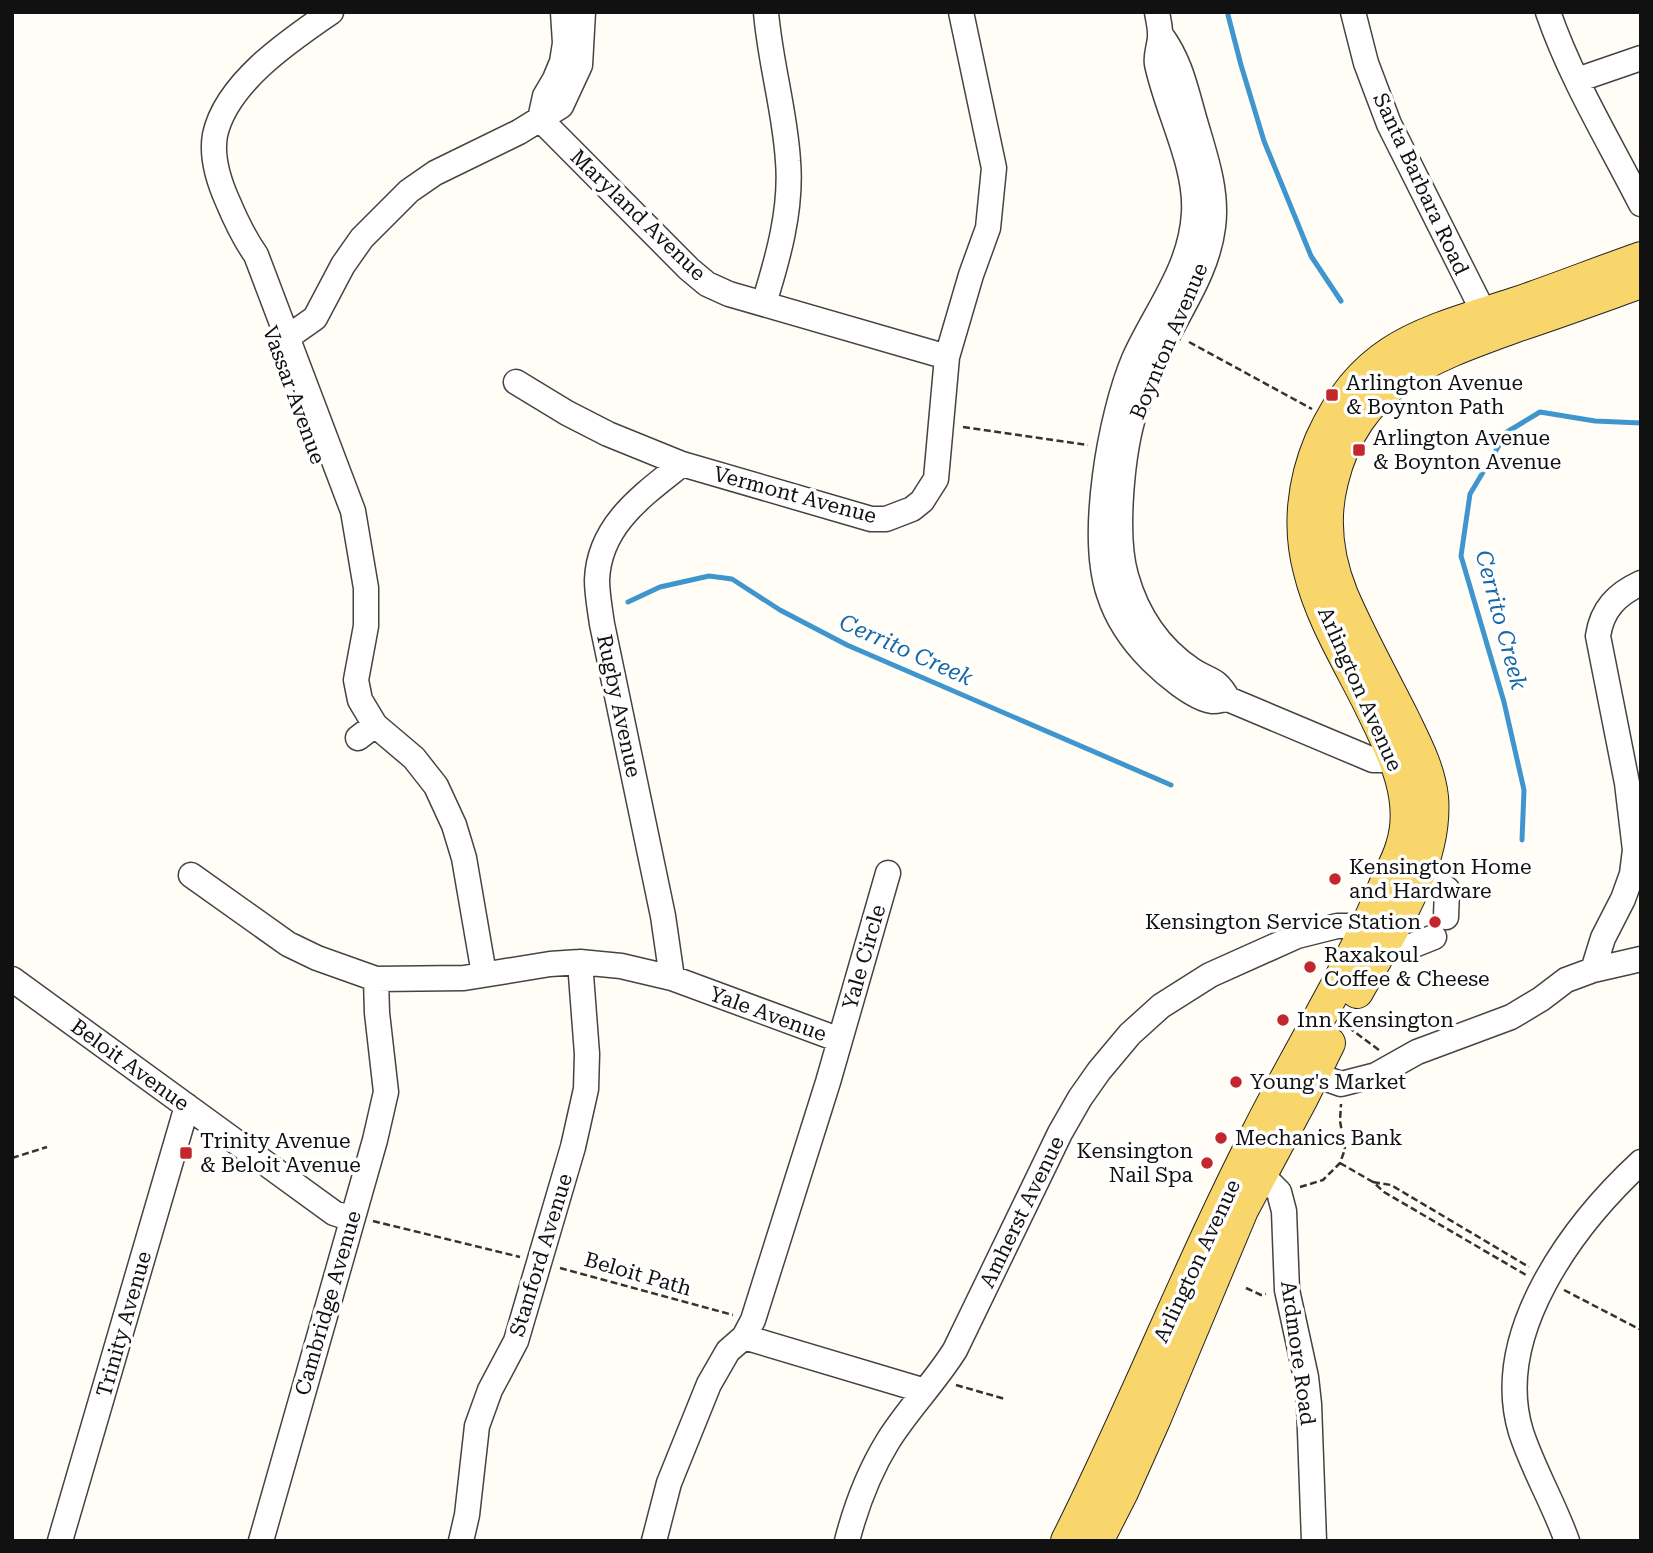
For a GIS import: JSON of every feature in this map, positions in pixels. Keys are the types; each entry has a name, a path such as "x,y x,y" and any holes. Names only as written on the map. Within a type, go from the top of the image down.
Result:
{"main road":[{"name":"Arlington Avenue","path":"1067,1541 1112,1449 1242,1210 1269,1184 1327,1079 1341,1020 1381,932 1402,847 1407,824 1406,800 1396,761 1310,575 1303,538 1304,502 1314,457 1331,420 1351,388 1385,355 1429,332 1641,258"},
{"name":"Arlington Avenue","path":"1097,1541 1122,1492 1184,1319 1219,1209 1259,1129 1343,975 1381,932 1421,872 1429,845 1432,797 1418,749 1342,595 1331,563 1326,535 1328,497 1336,465 1351,432 1369,407 1401,377 1419,366 1480,339 1641,282"}],"street":[{"name":"Vassar Avenue","path":"331,12 265,62 239,89 222,115 215,137 215,163 222,189 244,239 256,255 353,511 366,589 366,626 356,680 366,732 414,758 436,786 454,825 464,858 484,974"},
{"path":"540,119 545,96 562,62 565,43 563,12"},
{"path":"288,337 314,317 342,265 362,238 409,191 435,173 519,132 561,106 580,65 583,12"},
{"path":"764,303 778,260 785,220 789,163 766,12"},
{"name":"Vermont Avenue","path":"516,382 567,414 682,464 871,519 886,519 912,509 930,490 936,479 947,357 971,275 988,229 993,196 994,168 961,12"},
{"name":"Santa Barbara Road","path":"1353,12 1366,63 1389,124 1484,313"},
{"path":"1548,12 1577,80 1641,204"},
{"name":"Boynton Avenue","path":"1159,23 1175,53 1209,171 1213,226 1200,273 1170,332 1136,410 1127,450 1121,538 1125,575 1137,608 1152,634 1173,656 1220,685 1228,699"},
{"name":"Boynton Avenue","path":"1159,23 1156,61 1189,173 1194,211 1190,241 1181,272 1134,360 1108,447 1102,516 1102,553 1108,592 1122,624 1138,647 1183,687 1213,701 1228,699 1373,760 1396,761"},
{"path":"1577,80 1641,58"},
{"name":"Maryland Avenue","path":"540,119 707,284 729,294 947,357"},
{"name":"Vassar Avenue","path":"244,239 244,258 339,517 357,547"},
{"name":"Rugby Avenue","path":"672,978 663,916 602,624 597,581 602,551 611,531 639,500 682,464"},
{"path":"1593,970 1603,939 1623,900 1632,874 1635,850 1627,783 1598,636 1600,621 1610,605 1623,592 1641,583"},
{"name":"Amherst Avenue","path":"846,1541 875,1465 888,1441 954,1350 1067,1121 1099,1071 1130,1034 1161,1006 1202,980 1270,947 1331,927 1381,932 1409,947 1440,927 1447,889 1421,872"},
{"name":"Yale Circle","path":"840,1040 888,873"},
{"name":"Yale Avenue","path":"191,875 288,944 317,958 376,979 444,979 580,962 621,966 672,978 840,1040 748,1329 728,1351 709,1384 669,1483 654,1541"},
{"path":"1327,1079 1376,1076 1439,1043 1511,1017 1566,980 1593,970 1641,959"},
{"name":"Stanford Avenue","path":"461,1541 467,1515 477,1426 489,1390 516,1341 573,1147 586,1089 587,1054 580,962"},
{"name":"Beloit Avenue","path":"12,979 334,1213 353,1216"},
{"name":"Cambridge Avenue","path":"261,1541 375,1140 386,1091 376,979"},
{"name":"Trinity Avenue","path":"61,1541 187,1106"},
{"path":"1567,1541 1521,1432 1515,1403 1517,1359 1523,1336 1546,1280 1563,1250 1611,1189 1641,1161"},
{"name":"Ardmore Road","path":"1269,1184 1284,1210 1287,1290 1306,1377 1314,1541"},
{"path":"748,1329 931,1385"}],"path":[{"path":"1170,332 1308,407"},
{"path":"940,423 1092,445"},
{"path":"1341,1020 1365,1042 1399,1062"},
{"path":"1269,1184 1323,1180 1340,1163 1345,1149 1340,1121 1327,1079"},
{"path":"12,1158 47,1147"},
{"path":"1340,1163 1373,1182 1384,1192 1516,1269 1546,1280"},
{"path":"1373,1182 1391,1185 1546,1280 1641,1330"},
{"name":"Beloit Path","path":"353,1216 539,1262 748,1329"},
{"path":"931,1385 1005,1399"}],"waterway":[{"name":"Cerrito Creek","path":"1228,15 1264,141 1311,256 1341,301"},
{"name":"Cerrito Creek","path":"1522,840 1524,790 1504,702 1461,556 1470,494 1507,432 1540,412 1595,421 1641,423"},
{"name":"Cerrito Creek","path":"628,602 660,587 709,576 732,579 780,610 847,645 1171,785"}],"place":[{"name":"Arlington Avenue & Boynton Path","path":"1332,395"},
{"name":"Arlington Avenue & Boynton Avenue","path":"1359,450"},
{"name":"Kensington Home and Hardware","path":"1335,879"},
{"name":"Kensington Service Station","path":"1435,922"},
{"name":"Raxakoul Coffee & Cheese","path":"1310,967"},
{"name":"Inn Kensington","path":"1283,1020"},
{"name":"Young's Market","path":"1236,1082"},
{"name":"Mechanics Bank","path":"1221,1138"},
{"name":"Trinity Avenue & Beloit Avenue","path":"186,1153"},
{"name":"Kensington Nail Spa","path":"1207,1163"}]}
